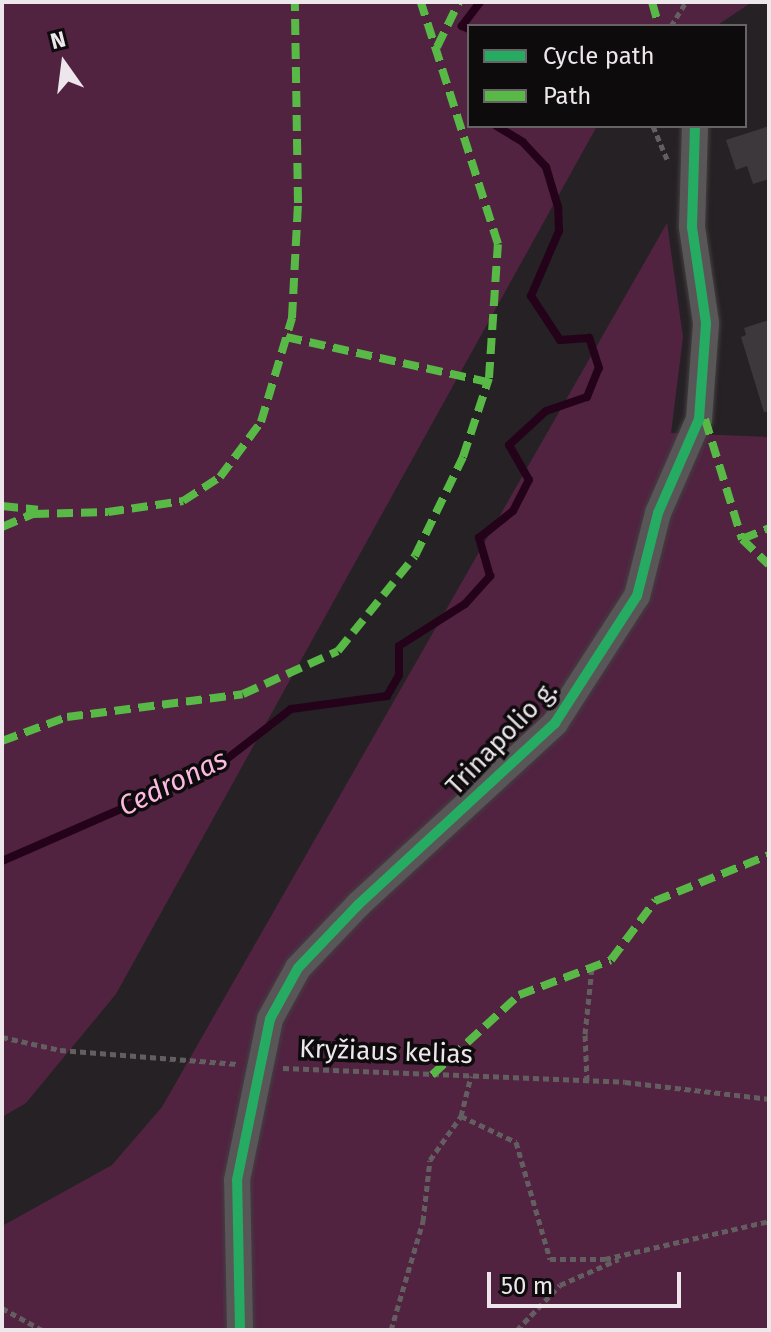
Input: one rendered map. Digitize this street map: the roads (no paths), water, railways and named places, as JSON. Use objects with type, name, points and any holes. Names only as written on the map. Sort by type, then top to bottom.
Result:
[{"type":"street","name":"Trinapolio g.","points":[[240,1330],[237,1180],[257,1065],[270,1019],[298,968],[359,904],[555,723],[637,596],[658,513],[699,419],[706,323],[692,227],[695,128]]},
{"type":"waterway","name":"Cedronas","points":[[467,28],[462,26],[480,2]]},
{"type":"waterway","name":"Cedronas","points":[[2,861],[215,768],[291,709],[387,696],[399,675],[399,646],[465,604],[490,576],[479,538],[513,511],[529,480],[509,445],[546,411],[587,397],[599,368],[589,338],[560,340],[531,296],[559,231],[558,207],[546,167],[523,142],[499,128]]}]
